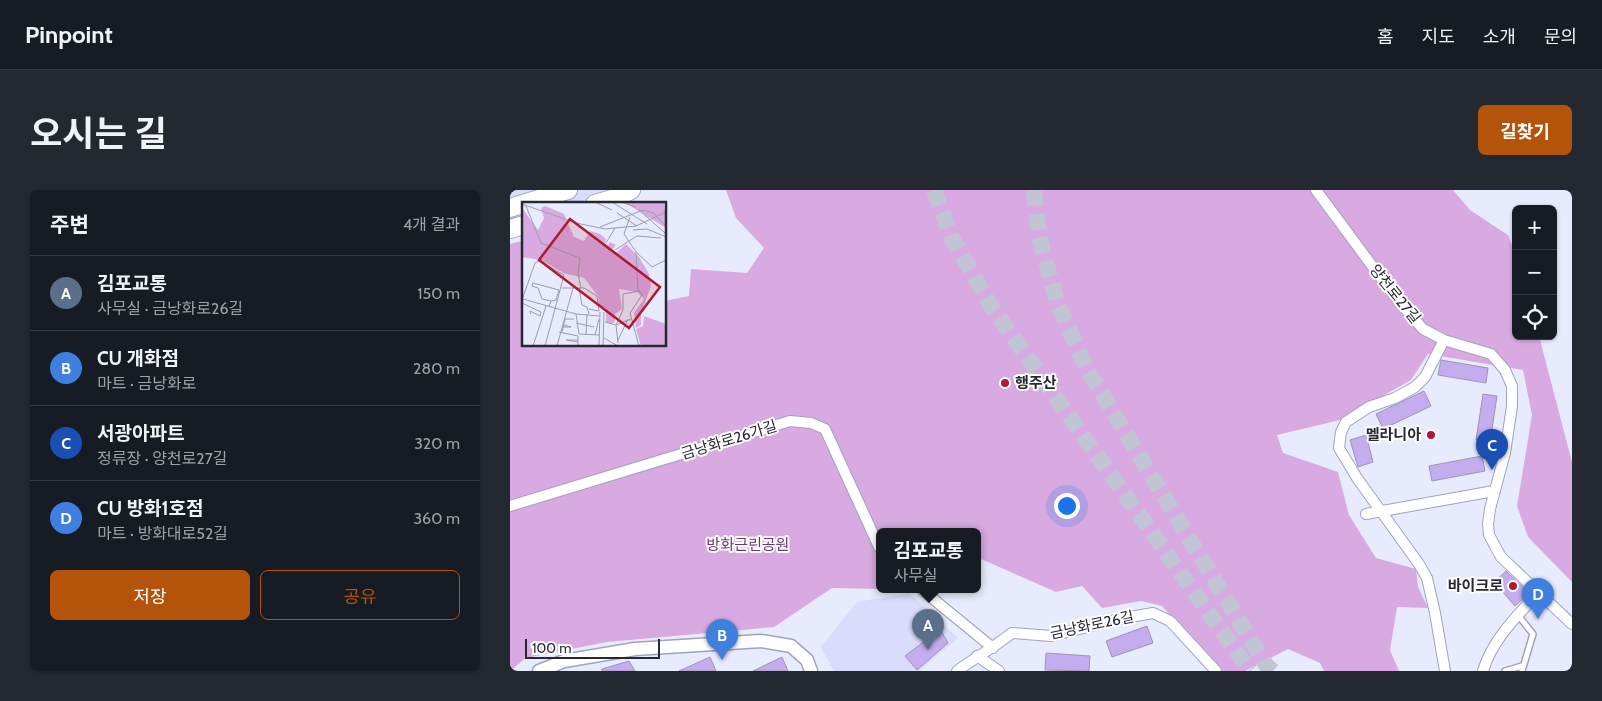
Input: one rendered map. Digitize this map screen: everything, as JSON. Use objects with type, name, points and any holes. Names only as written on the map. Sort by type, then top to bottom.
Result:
[{"type":"highway","points":[[529,202],[568,190]]},
{"type":"highway","points":[[612,199],[631,190]]},
{"type":"highway","points":[[602,202],[641,190]]},
{"type":"highway","points":[[510,208],[522,204]]},
{"type":"street","name":"양천로27길","points":[[1316,190],[1406,311],[1423,330],[1444,340],[1491,354],[1505,370],[1512,386],[1512,406],[1505,453],[1490,509],[1488,524],[1490,535],[1501,556],[1572,624]]},
{"type":"street","points":[[1444,340],[1424,377],[1415,387],[1394,398],[1369,407],[1346,422],[1341,432],[1339,448],[1357,478],[1427,578],[1445,671]]},
{"type":"street","name":"금낭화로26가길","points":[[510,506],[790,421],[811,423],[825,429],[876,540]]},
{"type":"street","points":[[1366,514],[1494,491]]},
{"type":"street","points":[[926,593],[993,648]]},
{"type":"street","points":[[1483,671],[1486,662],[1510,622],[1538,593]]},
{"type":"street","name":"금낭화로26길","points":[[956,671],[977,656],[993,648],[1012,633],[1051,636],[1124,618],[1153,613],[1170,621],[1216,671]]},
{"type":"street","points":[[539,671],[564,661],[635,649],[761,641],[791,646],[807,660],[811,671]]},
{"type":"street","points":[[977,656],[999,671]]},
{"type":"lane","points":[[1505,671],[1522,669],[1532,634],[1517,615]]},
{"type":"shaded area","points":[[510,190],[614,190],[617,202],[522,202],[522,236],[510,239]]},
{"type":"shaded area","points":[[909,593],[958,638],[919,671],[834,671],[821,647],[857,602]]},
{"type":"green space","name":"방화근린공원","points":[[726,190],[1453,190],[1470,210],[1508,235],[1512,246],[1512,340],[1540,340],[1572,462],[1572,582],[1528,537],[1517,506],[1532,415],[1523,370],[1428,354],[1411,380],[1340,420],[1277,435],[1283,453],[1338,472],[1349,515],[1376,558],[1416,569],[1418,587],[1428,608],[1397,607],[1390,650],[1399,671],[1324,671],[1320,663],[1288,649],[1245,671],[1219,671],[1162,606],[1141,601],[1102,608],[1082,586],[1056,592],[981,559],[981,528],[876,528],[876,589],[832,588],[774,627],[607,642],[526,658],[510,671],[510,244],[522,241],[522,346],[666,346],[666,301],[689,296],[691,269],[747,273],[764,248],[736,218]]},
{"type":"building","points":[[1441,360],[1488,368],[1486,383],[1438,375]]},
{"type":"building","points":[[1424,391],[1431,406],[1383,429],[1376,414]]},
{"type":"building","points":[[1483,394],[1497,396],[1490,442],[1476,440]]},
{"type":"building","points":[[1366,435],[1373,462],[1358,467],[1350,440]]},
{"type":"building","points":[[1482,456],[1485,471],[1432,481],[1429,466]]},
{"type":"building","points":[[1506,571],[1529,593],[1515,606],[1494,582]]},
{"type":"building","points":[[1147,626],[1153,643],[1112,657],[1106,641]]},
{"type":"building","points":[[940,629],[948,643],[917,670],[905,656]]},
{"type":"building","points":[[1046,653],[1090,656],[1089,671],[1045,670]]},
{"type":"building","points":[[710,657],[716,671],[679,671]]},
{"type":"building","points":[[782,657],[788,671],[753,671]]},
{"type":"building","points":[[629,661],[635,671],[602,671],[602,669]]},
{"type":"tunnel","points":[[934,190],[952,238],[991,306],[1250,671]]},
{"type":"tunnel","points":[[1034,190],[1039,237],[1058,305],[1087,369],[1266,665],[1273,671]]},
{"type":"place","name":"행주산","points":[[1005,383]]},
{"type":"place","name":"멜라니아","points":[[1431,435]]},
{"type":"place","name":"서광아파트","points":[[1492,470]]},
{"type":"place","name":"바이크로","points":[[1513,586]]},
{"type":"place","name":"CU 방화1호점","points":[[1538,619]]},
{"type":"place","name":"김포교통","points":[[928,650]]},
{"type":"place","name":"CU 개화점","points":[[722,660]]}]
